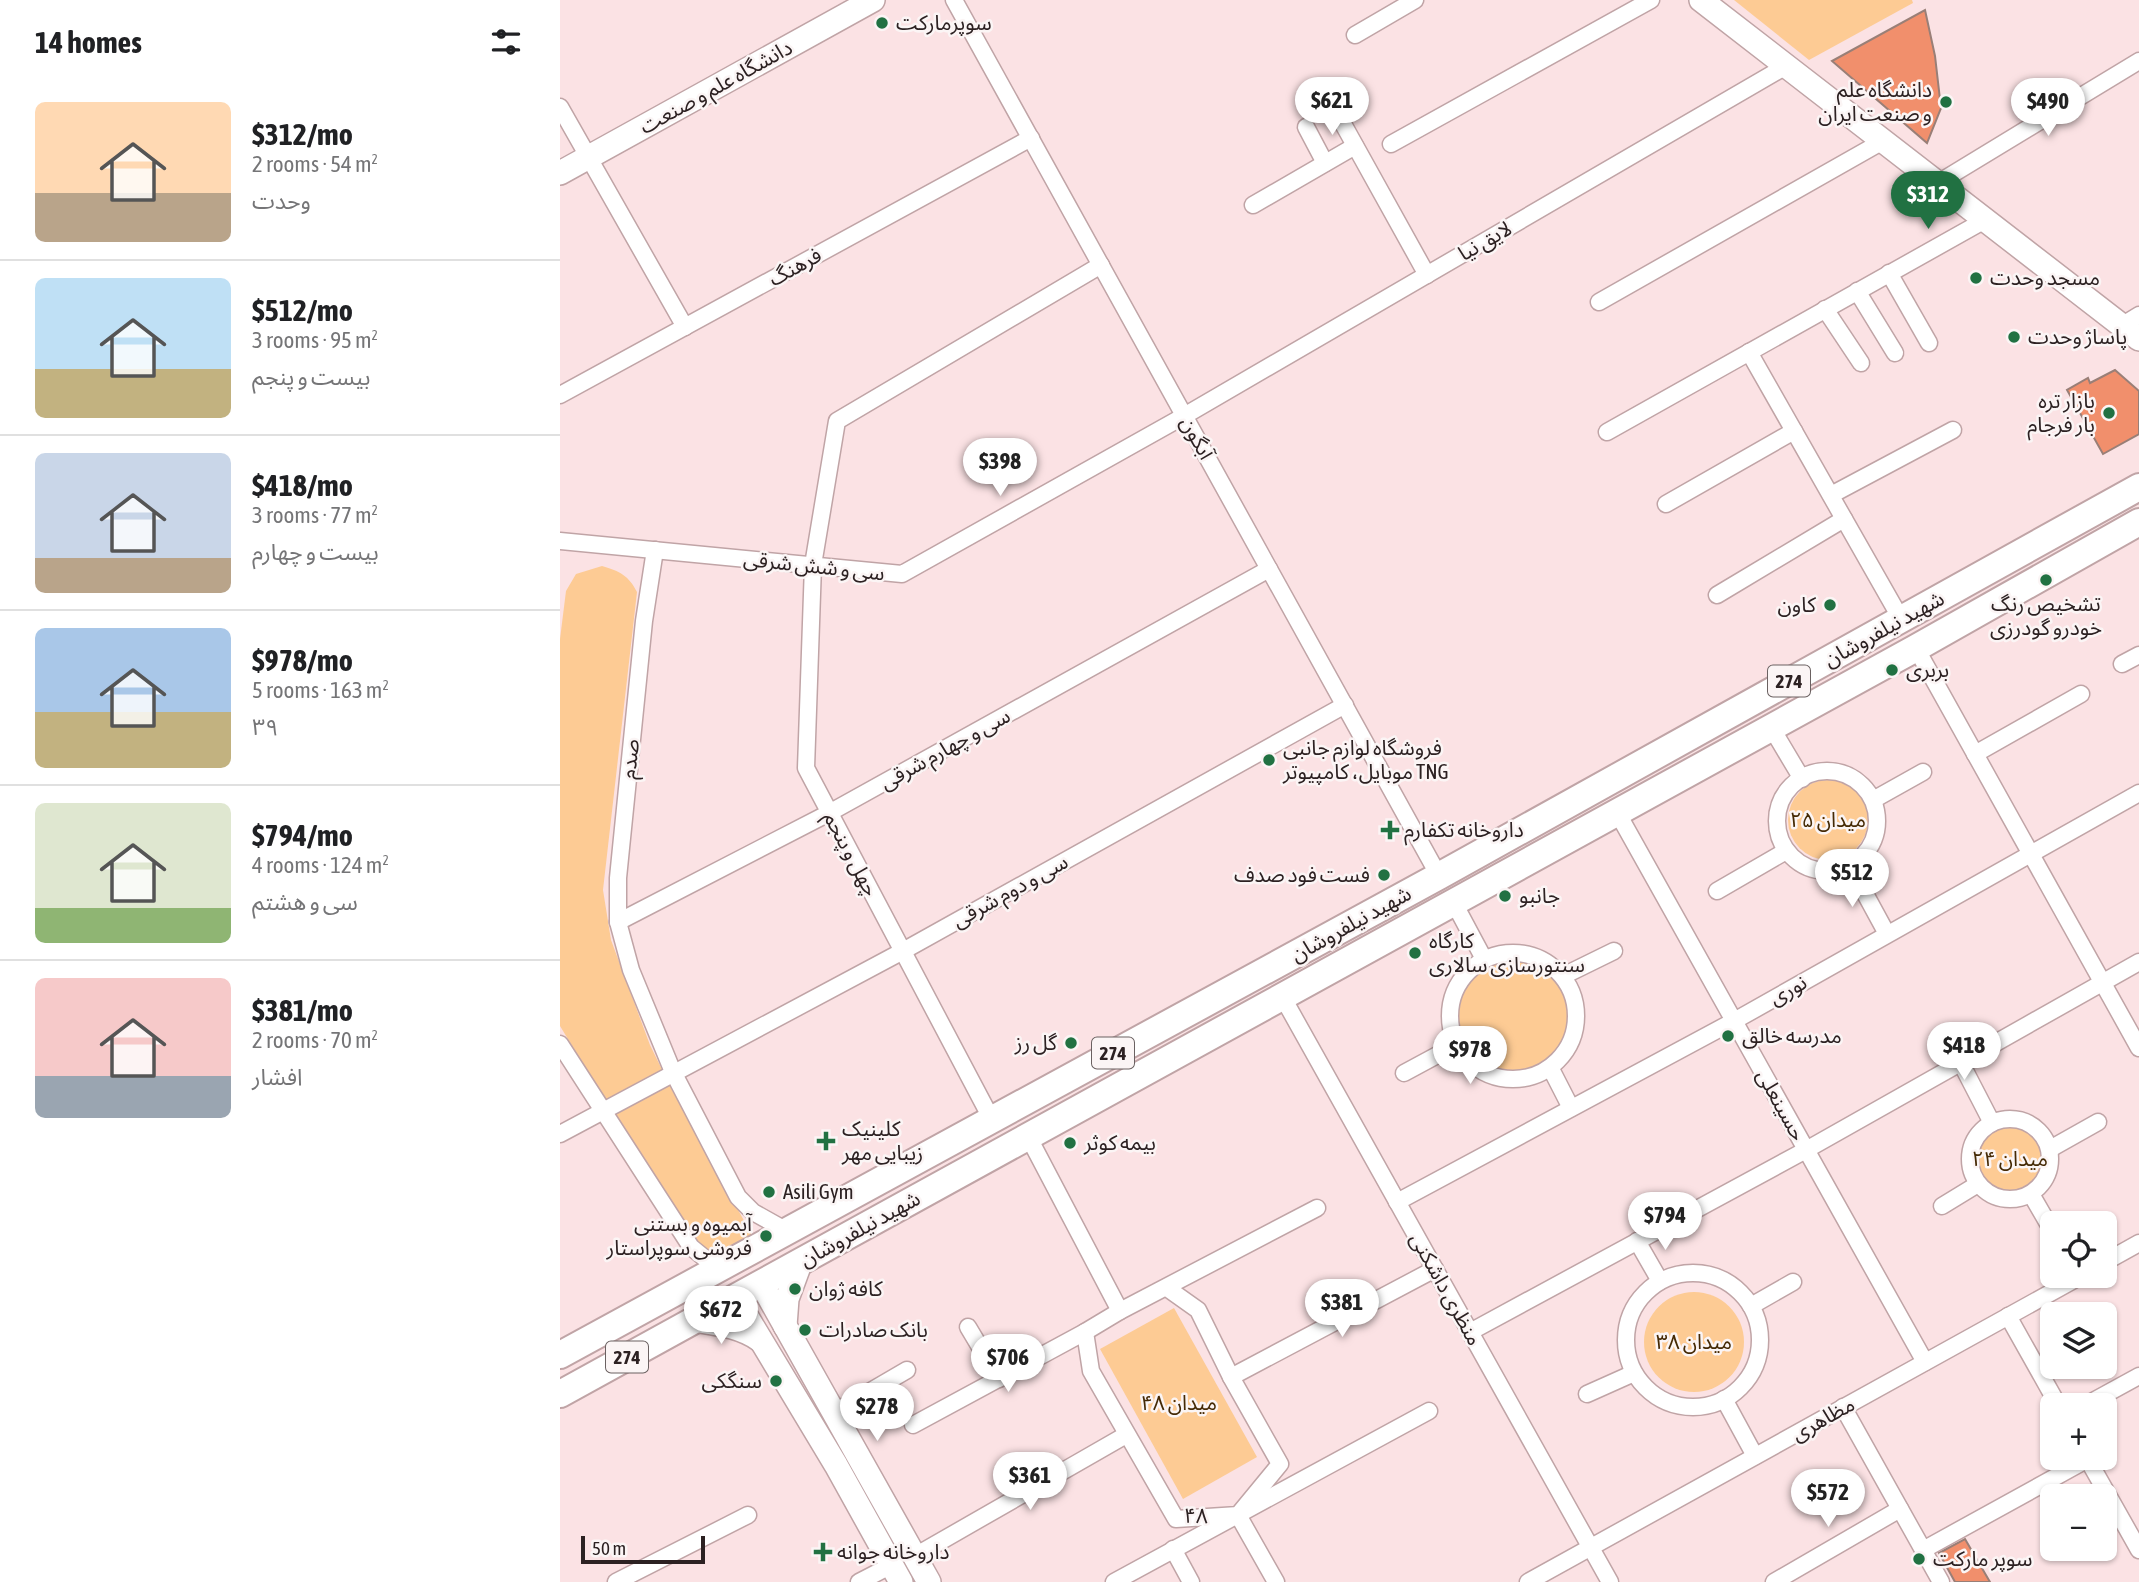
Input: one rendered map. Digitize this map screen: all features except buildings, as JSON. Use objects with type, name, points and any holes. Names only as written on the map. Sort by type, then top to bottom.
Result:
[{"type":"main road","name":"دانشگاه علم و صنعت","points":[[560,173],[873,0]]},
{"type":"main road","points":[[1701,0],[1985,220],[2133,327]]},
{"type":"main road","name":"شهید نیلفروشان","points":[[560,1355],[1439,876],[2139,488]]},
{"type":"main road","name":"274","points":[[1453,901],[1916,648],[2139,522]]},
{"type":"main road","points":[[1901,619],[1916,648]]},
{"type":"main road","points":[[1439,876],[1453,901]]},
{"type":"main road","name":"شهید نیلفروشان","points":[[560,1394],[1453,901]]},
{"type":"main road","points":[[745,1254],[929,1582]]},
{"type":"main road","points":[[785,1326],[787,1299],[801,1261]]},
{"type":"main road","points":[[718,1269],[836,1465],[896,1573]]},
{"type":"main road","points":[[694,1320],[730,1325],[761,1341]]},
{"type":"street","name":"آبگون","points":[[954,0],[1439,876]]},
{"type":"street","points":[[1355,35],[1415,0]]},
{"type":"street","points":[[1391,144],[1651,0]]},
{"type":"street","points":[[1938,183],[2139,61]]},
{"type":"street","name":"لایق نیا","points":[[1184,416],[1786,66]]},
{"type":"street","points":[[560,107],[685,327]]},
{"type":"street","points":[[1337,113],[1427,275]]},
{"type":"street","points":[[1306,128],[1325,163]]},
{"type":"street","name":"فرهنگ","points":[[560,395],[1031,138]]},
{"type":"street","points":[[1599,302],[1883,141]]},
{"type":"street","points":[[1253,205],[1355,146]]},
{"type":"street","points":[[1607,432],[1985,220]]},
{"type":"street","name":"چهل و پنجم","points":[[992,1119],[806,768],[813,565],[837,421],[1101,265]]},
{"type":"street","points":[[1889,274],[1929,343]]},
{"type":"street","points":[[1857,291],[1895,353]]},
{"type":"street","points":[[1825,310],[1861,363]]},
{"type":"street","points":[[1749,352],[1901,619]]},
{"type":"street","name":"سی و شش شرقی","points":[[655,550],[902,575],[1184,416]]},
{"type":"street","points":[[1831,495],[1953,430]]},
{"type":"street","points":[[1666,504],[1794,431]]},
{"type":"street","points":[[1717,595],[1844,519]]},
{"type":"street","points":[[560,541],[655,550]]},
{"type":"street","name":"صدم","points":[[655,550],[644,621],[618,878],[618,922],[631,970],[673,1072]]},
{"type":"street","name":"سی و چهارم شرقی","points":[[618,922],[830,813],[1269,569]]},
{"type":"street","points":[[1916,648],[2139,1048]]},
{"type":"street","points":[[2122,664],[2139,654]]},
{"type":"street","points":[[1975,754],[2081,694]]},
{"type":"street","name":"سی و دوم شرقی","points":[[673,1072],[903,951],[1345,705]]},
{"type":"street","points":[[1771,727],[1802,779]]},
{"type":"street","points":[[1819,772],[1835,772],[1851,777],[1864,787],[1873,800],[1877,830],[1872,845],[1850,866],[1817,870],[1802,864],[1786,851],[1778,827],[1778,812],[1783,798],[1792,786],[1802,779],[1819,772]]},
{"type":"street","points":[[1873,800],[1923,772]]},
{"type":"street","name":"نوری","points":[[1397,1202],[1734,1021],[2139,793]]},
{"type":"street","name":"حسینعلی","points":[[1617,812],[1925,1362]]},
{"type":"street","points":[[1717,891],[1786,851]]},
{"type":"street","points":[[1850,866],[1887,934]]},
{"type":"street","points":[[1453,901],[1484,960]]},
{"type":"street","points":[[1563,976],[1614,951]]},
{"type":"street","points":[[1505,953],[1527,954],[1547,962],[1563,976],[1573,993],[1577,1012],[1575,1032],[1567,1049],[1551,1069],[1520,1079],[1501,1078],[1483,1072],[1467,1060],[1456,1045],[1450,1026],[1450,1006],[1457,987],[1468,971],[1484,960],[1505,953]]},
{"type":"street","points":[[1470,1332],[1806,1150],[2139,962]]},
{"type":"street","name":"منظری داشکنی","points":[[1282,996],[1610,1582]]},
{"type":"street","points":[[560,1044],[693,1250],[718,1269]]},
{"type":"street","points":[[1404,1073],[1456,1045]]},
{"type":"street","points":[[1961,1063],[1992,1123]]},
{"type":"street","points":[[1551,1069],[1571,1108]]},
{"type":"street","points":[[560,1134],[673,1072],[738,1197],[753,1212],[787,1231]]},
{"type":"street","points":[[2003,1119],[2027,1122],[2037,1128],[2050,1149],[2048,1175],[2041,1186],[2031,1194],[2008,1200],[1987,1192],[1978,1184],[1970,1162],[1975,1139],[1982,1130],[2003,1119]]},
{"type":"street","points":[[2050,1149],[2098,1122]]},
{"type":"street","points":[[1028,1136],[1120,1311]]},
{"type":"street","points":[[1942,1206],[1978,1184]]},
{"type":"street","points":[[2031,1194],[2041,1211]]},
{"type":"street","points":[[913,1425],[1120,1311],[1317,1208]]},
{"type":"street","points":[[1637,1241],[1660,1281]]},
{"type":"street","points":[[2117,1256],[2139,1244]]},
{"type":"street","points":[[685,1286],[694,1273],[693,1250]]},
{"type":"street","points":[[1231,1377],[1435,1269]]},
{"type":"street","points":[[1700,1273],[1720,1278],[1738,1289],[1751,1306],[1759,1326],[1759,1347],[1753,1368],[1741,1385],[1724,1399],[1705,1406],[1684,1406],[1664,1401],[1647,1389],[1634,1373],[1627,1353],[1626,1332],[1632,1312],[1643,1294],[1660,1281],[1679,1274],[1700,1273]]},
{"type":"street","points":[[1751,1306],[1793,1282]]},
{"type":"street","name":"۴۸","points":[[1085,1332],[1091,1371],[1176,1519],[1238,1515],[1280,1464],[1231,1377],[1198,1310],[1167,1287]]},
{"type":"street","name":"مظاهری","points":[[1528,1582],[2058,1288]]},
{"type":"street","points":[[2008,1316],[2051,1393]]},
{"type":"street","points":[[968,1327],[999,1379]]},
{"type":"street","points":[[835,1412],[907,1370]]},
{"type":"street","points":[[1587,1394],[1634,1373]]},
{"type":"street","points":[[2109,1393],[2139,1377]]},
{"type":"street","points":[[1724,1399],[1755,1456]]},
{"type":"street","points":[[1843,1407],[1941,1582]]},
{"type":"street","points":[[1114,1582],[1144,1575],[1173,1549],[1429,1411]]},
{"type":"street","points":[[915,1556],[1126,1435]]},
{"type":"street","points":[[1923,1550],[2066,1470]]},
{"type":"street","points":[[2095,1470],[2134,1529],[2139,1550]]},
{"type":"street","points":[[1774,1582],[1900,1509]]},
{"type":"street","points":[[616,1582],[748,1514]]},
{"type":"street","points":[[1238,1515],[1276,1582]]},
{"type":"street","points":[[1173,1549],[1191,1582]]},
{"type":"street","points":[[859,1582],[896,1573]]},
{"type":"green space","points":[[1734,0],[1912,0],[1913,3],[1809,60]]},
{"type":"green space","points":[[602,566],[623,575],[637,592],[603,890],[611,940],[650,1045],[753,1237],[712,1261],[698,1252],[560,1026],[560,639],[566,591],[576,574]]},
{"type":"green space","name":"میدان ۲۵","points":[[1828,780],[1843,783],[1856,792],[1865,805],[1868,820],[1865,835],[1856,848],[1843,857],[1828,860],[1813,857],[1800,848],[1791,835],[1788,820],[1791,805],[1800,792],[1813,783]]},
{"type":"green space","points":[[1484,959],[1547,962],[1577,1012],[1567,1049],[1532,1075],[1501,1078],[1456,1045],[1450,1006]]},
{"type":"green space","name":"میدان ۲۴","points":[[2010,1121],[2025,1124],[2037,1132],[2045,1144],[2048,1159],[2045,1174],[2037,1186],[2025,1194],[2010,1197],[1995,1194],[1983,1186],[1975,1174],[1972,1159],[1975,1144],[1983,1132],[1995,1124]]},
{"type":"green space","name":"میدان ۳۸","points":[[1694,1292],[1722,1300],[1736,1314],[1744,1342],[1736,1370],[1722,1384],[1694,1392],[1666,1384],[1652,1370],[1644,1342],[1652,1314],[1666,1300]]},
{"type":"green space","name":"میدان ۴۸","points":[[1174,1308],[1257,1457],[1183,1499],[1100,1349]]},
{"type":"place","name":"سوپرمارکت","points":[[882,23]]},
{"type":"place","name":"دانشگاه علم و صنعت ایران","points":[[1946,102]]},
{"type":"place","name":"مسجد وحدت","points":[[1976,278]]},
{"type":"place","name":"پاساژ وحدت","points":[[2014,337]]},
{"type":"place","name":"بازار تره بار فرجام","points":[[2109,413]]},
{"type":"place","name":"تشخیص رنگ خودرو گودرزی","points":[[2046,580]]},
{"type":"place","name":"کاون","points":[[1830,605]]},
{"type":"place","name":"بربری","points":[[1892,670]]},
{"type":"place","name":"فروشگاه لوازم جانبی موبایل، کامپيوتر TNG","points":[[1269,760]]},
{"type":"place","name":"داروخانه تکفارم","points":[[1390,830]]},
{"type":"place","name":"فست فود صدف","points":[[1384,875]]},
{"type":"place","name":"جانبو","points":[[1505,896]]},
{"type":"place","name":"کارگاه سنتورسازی سالاری","points":[[1415,953]]},
{"type":"place","name":"مدرسه خالق","points":[[1728,1036]]},
{"type":"place","name":"گل رز","points":[[1071,1043]]},
{"type":"place","name":"کلینیک زیبایی مهر","points":[[826,1141]]},
{"type":"place","name":"بیمه کوثر","points":[[1070,1143]]},
{"type":"place","name":"Asili Gym","points":[[769,1192]]},
{"type":"place","name":"آبمیوه و بستنی فروشی سوپراستار","points":[[766,1236]]},
{"type":"place","name":"کافه ژوان","points":[[795,1289]]},
{"type":"place","name":"بانک صادرات","points":[[805,1330]]},
{"type":"place","name":"سنگکی","points":[[776,1381]]},
{"type":"place","name":"داروخانه جوانه","points":[[823,1552]]},
{"type":"place","name":"سوپر مارکت","points":[[1919,1559]]}]
